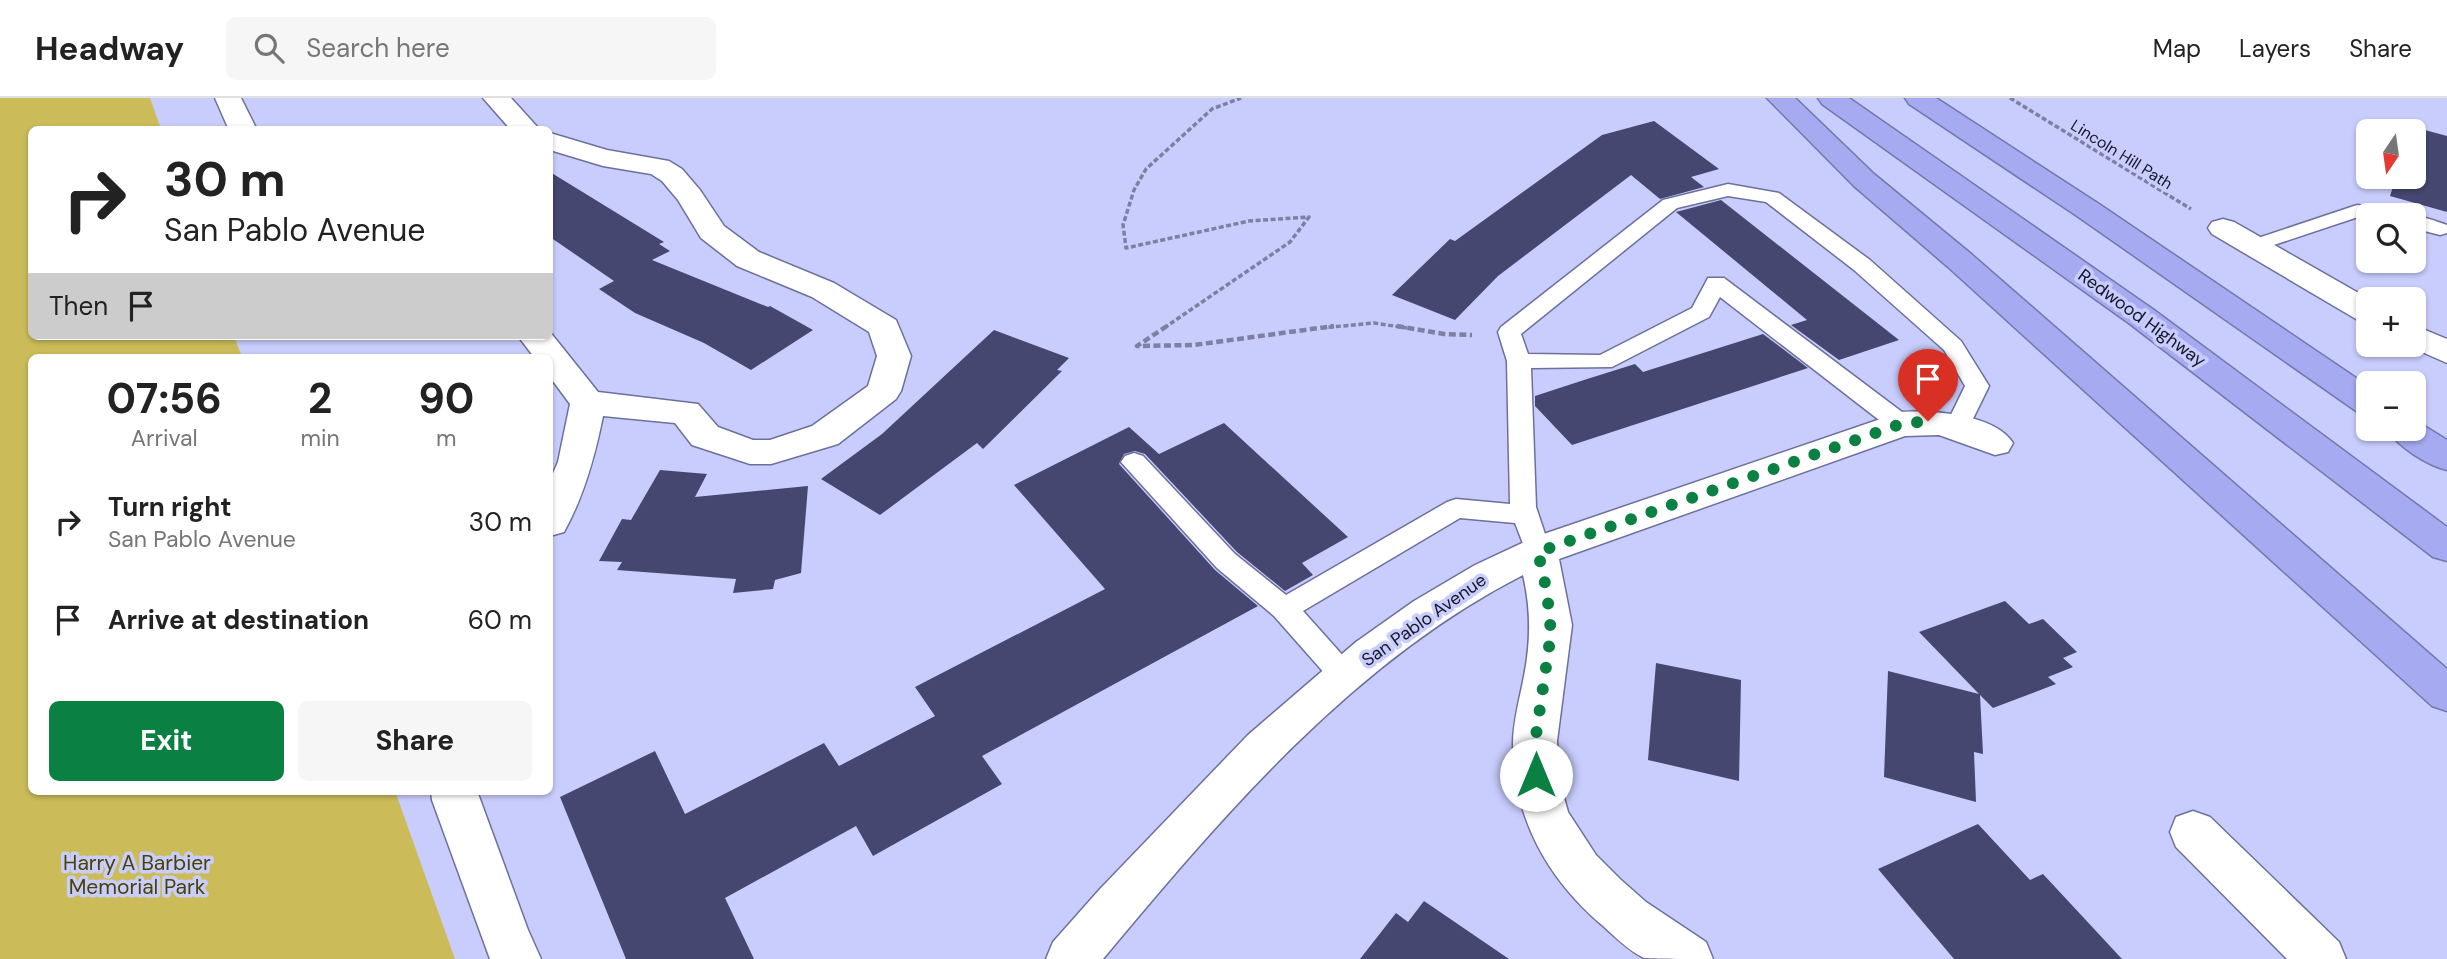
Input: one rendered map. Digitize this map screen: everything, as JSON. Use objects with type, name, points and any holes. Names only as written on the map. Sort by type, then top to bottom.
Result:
[{"type":"highway","points":[[1780,98],[1864,180],[1959,260],[2447,694]]},
{"type":"highway","name":"Redwood Highway","points":[[1830,98],[2141,317],[2447,547]]},
{"type":"highway","points":[[1917,98],[2088,210],[2356,394]]},
{"type":"highway","points":[[2422,441],[2447,458]]},
{"type":"street","points":[[228,98],[241,126]]},
{"type":"street","points":[[496,98],[523,126]]},
{"type":"street","points":[[553,142],[603,158],[659,167],[672,175],[690,196],[712,232],[748,259],[823,290],[884,327],[894,356],[884,391],[825,435],[760,454],[705,436],[686,412],[588,403],[553,359]]},
{"type":"street","points":[[2223,228],[2356,305]]},
{"type":"street","points":[[538,340],[549,354]]},
{"type":"street","points":[[2426,342],[2447,352]]},
{"type":"street","points":[[553,515],[576,462],[588,403]]},
{"type":"street","name":"San Pablo Avenue","points":[[1072,959],[1220,792],[1279,733],[1345,676],[1448,599],[1492,573],[1528,519],[1901,424],[1928,421],[1958,425],[1995,443]]},
{"type":"street","points":[[1528,519],[1547,592],[1551,633],[1535,742],[1536,775],[1543,811],[1561,847],[1590,886],[1633,923],[1688,959]]},
{"type":"street","points":[[454,795],[506,939],[516,959]]},
{"type":"street","points":[[2193,832],[2320,959]]},
{"type":"lane","points":[[1284,609],[1456,508],[1528,519],[1519,361],[1509,332],[1671,204],[1728,190],[1772,197],[1863,265],[1953,346],[1977,386],[1958,425]]},
{"type":"lane","points":[[2253,246],[2356,211]]},
{"type":"lane","points":[[2426,225],[2440,229]]},
{"type":"lane","points":[[1519,361],[1604,362],[1701,312],[1716,283],[1901,424]]},
{"type":"lane","points":[[1134,462],[1226,561],[1284,609],[1345,676]]},
{"type":"path","points":[[1241,98],[1212,109],[1146,169],[1134,191],[1123,225],[1126,248],[1249,221],[1309,217],[1290,242],[1137,346],[1169,348],[1364,323],[1456,337],[1509,332]]},
{"type":"path","name":"Lincoln Hill Path","points":[[2010,98],[2148,185],[2223,228]]},
{"type":"green space","name":"Harry A Barbier Memorial Park","points":[[0,98],[150,98],[160,126],[28,126],[28,340],[236,340],[241,354],[28,354],[28,795],[396,795],[455,959],[0,959]]},
{"type":"building","points":[[1654,121],[1719,169],[1691,177],[1704,187],[1660,199],[1631,175],[1498,276],[1455,320],[1392,295],[1450,239],[1455,241],[1602,135]]},
{"type":"building","points":[[2426,130],[2447,136],[2447,212],[2426,206],[2426,203],[2415,203],[2390,196],[2392,189],[2426,189]]},
{"type":"building","points":[[553,174],[664,242],[659,244],[670,251],[652,260],[770,306],[813,330],[751,370],[704,343],[635,313],[599,289],[614,281],[553,239]]},
{"type":"building","points":[[1721,200],[1899,340],[1839,360],[1791,325],[1807,320],[1676,212]]},
{"type":"building","points":[[994,330],[1069,358],[1057,370],[1062,371],[983,449],[977,443],[880,515],[821,479],[882,434]]},
{"type":"building","points":[[1763,334],[1808,368],[1572,445],[1535,406],[1535,396],[1584,380],[1635,364],[1643,372]]},
{"type":"building","points":[[1224,423],[1348,537],[1302,563],[1313,575],[1285,591],[1237,552],[1145,454],[1135,451],[1124,454],[1119,464],[1215,570],[1258,606],[982,756],[1002,784],[873,856],[856,826],[725,898],[754,959],[626,959],[560,797],[655,751],[685,814],[824,743],[839,766],[935,716],[915,687],[1105,589],[1014,485],[1129,427],[1159,454]]},
{"type":"building","points":[[660,470],[707,474],[695,497],[808,486],[801,573],[775,580],[773,589],[733,593],[736,579],[617,570],[622,562],[599,561],[622,519],[631,520]]},
{"type":"building","points":[[2005,601],[2029,624],[2043,619],[2077,652],[2063,658],[2073,667],[2048,677],[2056,684],[1993,708],[1980,695],[1983,754],[1974,752],[1976,802],[1884,777],[1888,671],[1979,694],[1919,632]]},
{"type":"building","points":[[1656,663],[1741,680],[1739,781],[1648,760]]},
{"type":"building","points":[[1978,824],[2030,880],[2043,874],[2122,959],[1954,959],[1878,869]]},
{"type":"building","points":[[1424,901],[1509,959],[1360,959],[1396,913],[1408,922]]},
{"type":"route","points":[[1536,775],[1535,742],[1548,668],[1551,633],[1547,592],[1538,552],[1901,424],[1928,421]]}]
